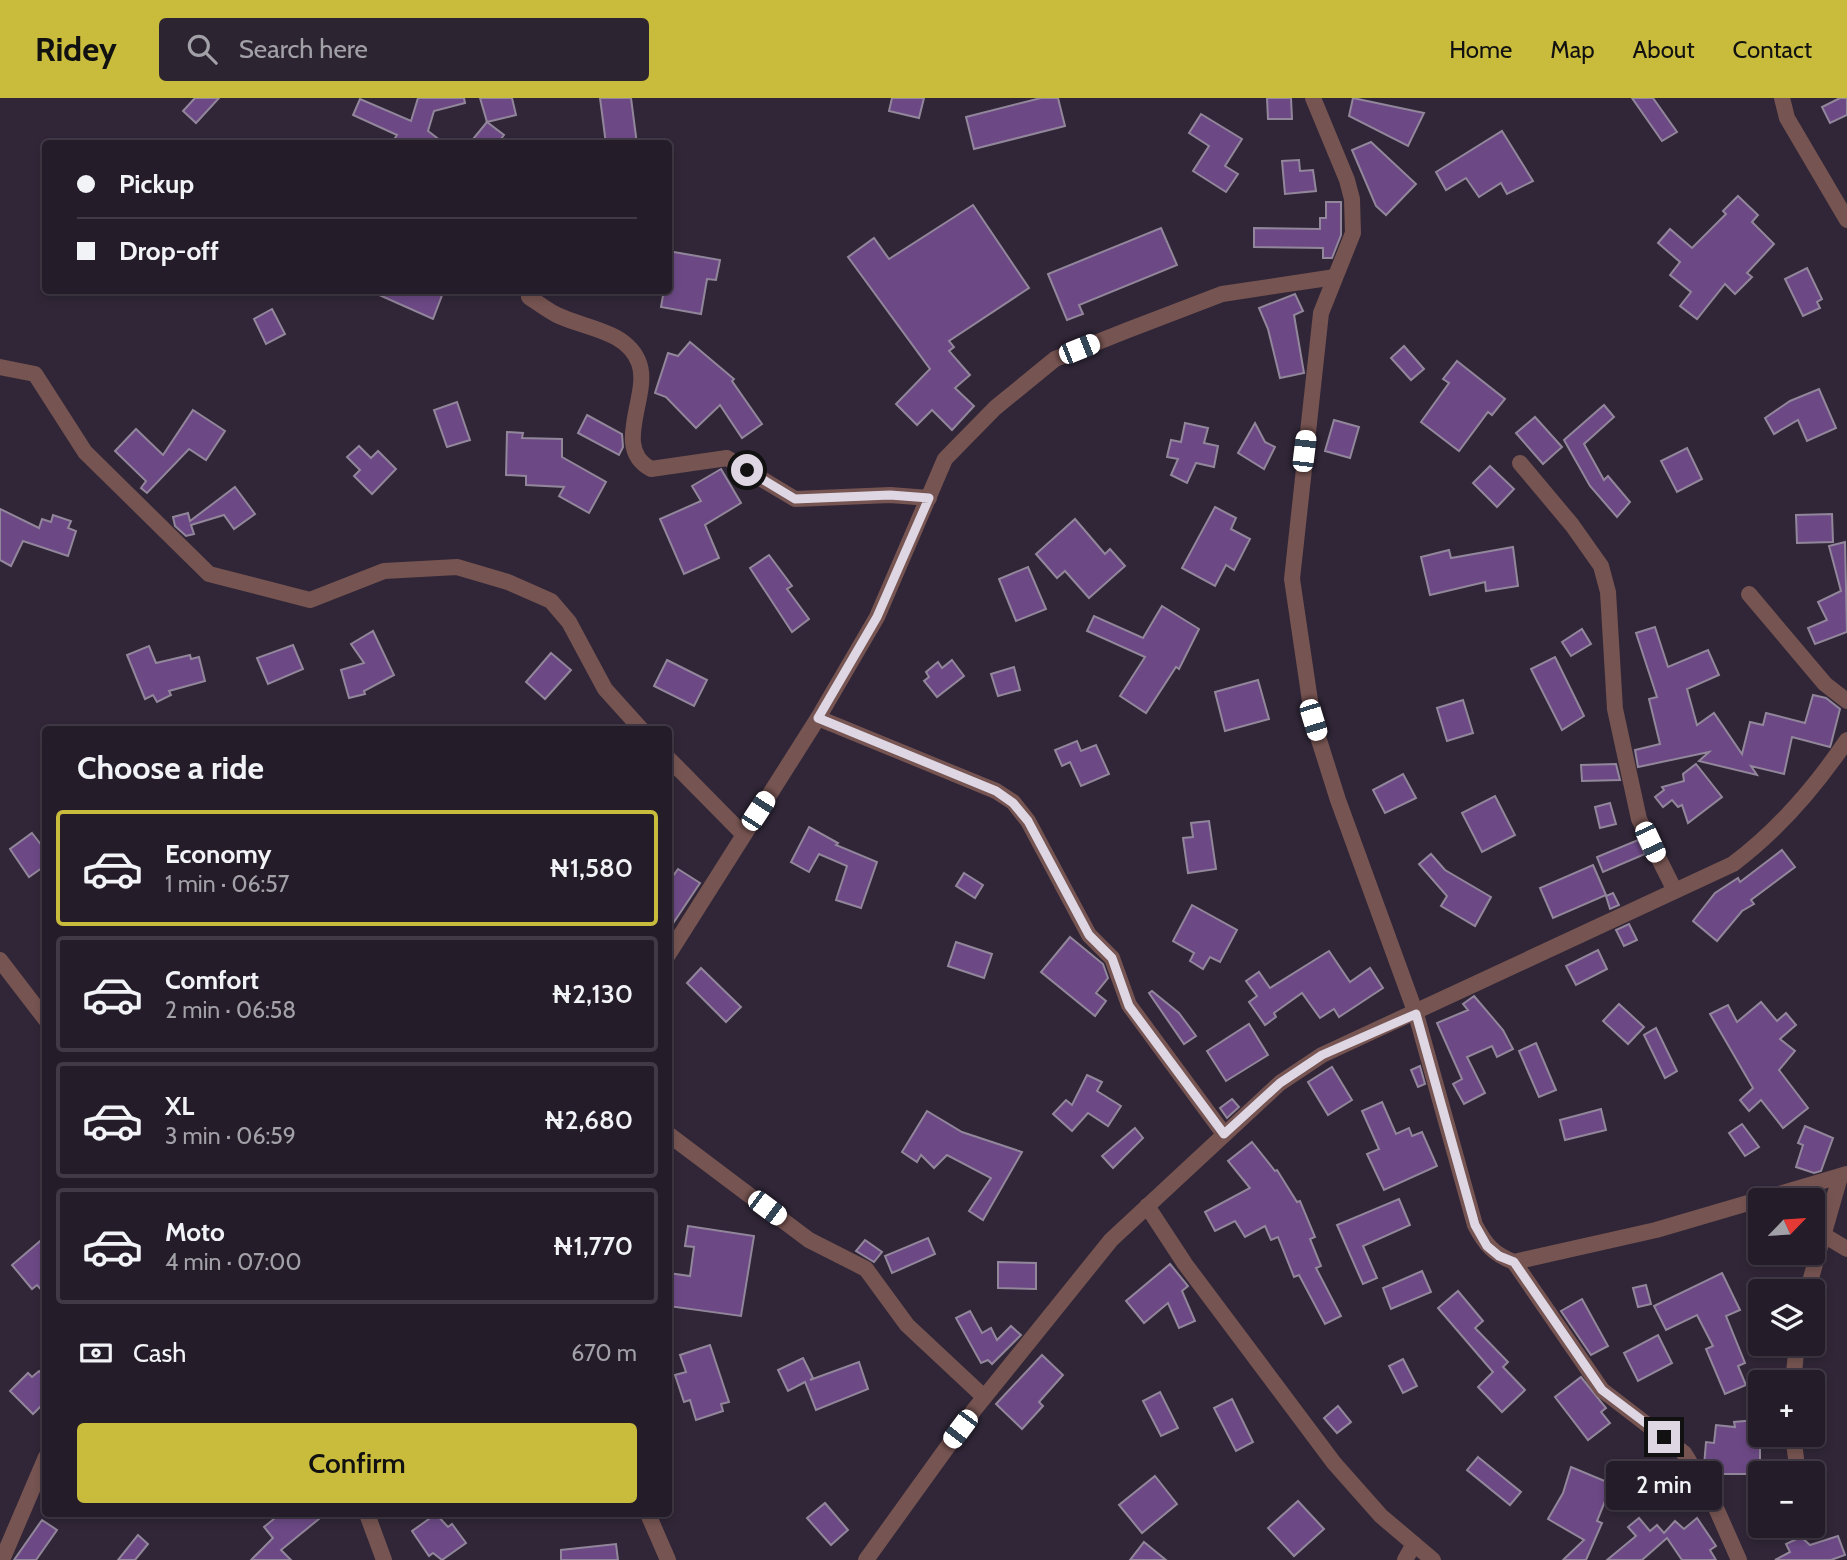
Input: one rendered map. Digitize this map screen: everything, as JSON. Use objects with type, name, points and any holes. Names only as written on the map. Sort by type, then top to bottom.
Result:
[{"type":"street","points":[[1313,98],[1352,199],[1353,233],[1321,313],[1292,579],[1313,720],[1338,800],[1416,1014],[1475,1225],[1487,1246],[1499,1256],[1514,1262],[1602,1390],[1684,1453],[1712,1499],[1739,1560]]},
{"type":"street","points":[[1782,98],[1793,130],[1847,220]]},
{"type":"street","points":[[672,949],[818,718],[877,617],[945,459],[995,408],[1055,359],[1222,294],[1335,277]]},
{"type":"street","points":[[529,297],[556,315],[616,337],[635,354],[640,365],[633,435],[635,454],[640,464],[651,469],[727,458],[795,499],[890,495],[929,498]]},
{"type":"street","points":[[0,367],[35,374],[85,452],[209,574],[310,600],[384,572],[457,567],[508,582],[551,601],[569,622],[606,688],[639,726]]},
{"type":"street","points":[[1520,463],[1572,524],[1601,566],[1608,592],[1615,709],[1639,819],[1674,890]]},
{"type":"street","points":[[1749,594],[1825,684],[1847,701]]},
{"type":"street","points":[[818,718],[996,791],[1013,803],[1028,821],[1089,935],[1112,958],[1129,1006],[1224,1134]]},
{"type":"street","points":[[866,1560],[984,1397],[1111,1240],[1280,1083],[1322,1055],[1416,1014],[1532,956],[1649,904],[1674,890],[1700,882],[1733,864],[1757,846],[1797,803],[1847,740]]},
{"type":"street","points":[[672,762],[743,834]]},
{"type":"street","points":[[0,960],[42,1015]]},
{"type":"street","points":[[672,1137],[809,1240],[866,1269],[907,1325],[984,1397]]},
{"type":"street","points":[[1514,1262],[1656,1230],[1843,1175]]},
{"type":"street","points":[[1825,1226],[1843,1175]]},
{"type":"street","points":[[1147,1206],[1185,1264],[1334,1463],[1381,1516],[1433,1560]]},
{"type":"street","points":[[1825,1236],[1847,1249]]},
{"type":"street","points":[[2,1560],[42,1466]]},
{"type":"street","points":[[369,1517],[384,1560]]},
{"type":"street","points":[[649,1517],[668,1560]]},
{"type":"street","points":[[1405,1560],[1414,1544]]},
{"type":"building","points":[[195,98],[219,98],[196,123],[183,111]]},
{"type":"building","points":[[418,98],[464,98],[465,103],[434,111],[428,131],[440,140],[394,140],[397,135],[353,115],[360,99],[411,121]]},
{"type":"building","points":[[480,98],[512,98],[516,115],[487,122]]},
{"type":"building","points":[[600,98],[631,98],[636,140],[605,140]]},
{"type":"building","points":[[892,98],[924,98],[919,118],[889,111]]},
{"type":"building","points":[[1041,98],[1058,98],[1065,126],[974,149],[966,117]]},
{"type":"building","points":[[1267,98],[1291,98],[1292,119],[1268,119]]},
{"type":"building","points":[[1353,98],[1424,113],[1408,146],[1349,116]]},
{"type":"building","points":[[1632,98],[1653,98],[1677,132],[1662,141]]},
{"type":"building","points":[[1840,98],[1847,98],[1847,115],[1830,123],[1822,107]]},
{"type":"building","points":[[1201,114],[1242,139],[1225,166],[1238,174],[1226,192],[1193,171],[1209,146],[1189,133]]},
{"type":"building","points":[[487,122],[504,135],[500,140],[472,140]]},
{"type":"building","points":[[1502,131],[1533,181],[1507,194],[1501,183],[1479,197],[1466,178],[1446,190],[1436,172]]},
{"type":"building","points":[[1371,142],[1416,184],[1386,215],[1376,206],[1352,150]]},
{"type":"building","points":[[1299,160],[1300,171],[1313,170],[1316,191],[1285,194],[1282,161]]},
{"type":"building","points":[[1738,196],[1758,215],[1752,222],[1774,244],[1747,273],[1752,277],[1735,294],[1725,284],[1697,319],[1680,306],[1691,292],[1670,275],[1680,262],[1658,243],[1670,229],[1692,248],[1726,214],[1723,211]]},
{"type":"building","points":[[1326,202],[1341,202],[1341,235],[1332,258],[1323,258],[1323,248],[1254,247],[1254,228],[1320,229],[1320,218],[1326,218]]},
{"type":"building","points":[[973,205],[1029,288],[949,341],[954,347],[949,351],[970,375],[955,388],[974,406],[952,430],[932,410],[917,425],[896,404],[930,369],[848,257],[874,238],[889,259]]},
{"type":"building","points":[[1161,228],[1177,265],[1079,305],[1083,314],[1067,320],[1048,274]]},
{"type":"building","points":[[672,252],[720,260],[716,280],[707,279],[701,314],[661,307],[663,294],[672,294]]},
{"type":"building","points":[[1807,268],[1822,299],[1817,302],[1820,308],[1803,316],[1785,279]]},
{"type":"building","points":[[377,294],[442,294],[433,319]]},
{"type":"building","points":[[1295,294],[1303,311],[1294,315],[1304,373],[1280,378],[1268,329],[1259,308]]},
{"type":"building","points":[[272,309],[285,334],[266,344],[254,319]]},
{"type":"building","points":[[690,342],[734,379],[732,381],[762,424],[742,438],[720,405],[696,428],[666,397],[655,393],[668,353],[678,356]]},
{"type":"building","points":[[1404,346],[1424,369],[1411,380],[1391,358]]},
{"type":"building","points":[[1457,361],[1505,399],[1492,415],[1488,412],[1459,451],[1421,422],[1449,383],[1443,379]]},
{"type":"building","points":[[1819,389],[1836,428],[1807,441],[1798,420],[1774,434],[1765,418],[1790,401]]},
{"type":"building","points":[[457,402],[470,440],[447,447],[434,410]]},
{"type":"building","points":[[1604,405],[1614,417],[1584,444],[1604,480],[1608,476],[1630,502],[1617,517],[1590,486],[1564,440]]},
{"type":"building","points":[[193,410],[225,431],[206,460],[189,449],[147,493],[141,488],[146,481],[115,451],[136,429],[163,455]]},
{"type":"building","points":[[587,415],[622,434],[623,447],[619,455],[578,433]]},
{"type":"building","points":[[1535,417],[1562,447],[1543,464],[1516,433]]},
{"type":"building","points":[[1334,420],[1359,427],[1350,458],[1325,451]]},
{"type":"building","points":[[1185,423],[1208,428],[1204,443],[1218,446],[1214,467],[1196,463],[1187,483],[1171,475],[1178,459],[1167,457],[1171,440],[1181,442]]},
{"type":"building","points":[[1255,423],[1265,442],[1275,447],[1264,469],[1238,453]]},
{"type":"building","points":[[507,432],[523,433],[522,438],[562,439],[562,457],[606,482],[589,513],[559,496],[564,487],[526,485],[526,476],[506,475]]},
{"type":"building","points":[[359,446],[371,458],[378,451],[396,469],[372,494],[354,476],[360,470],[347,457]]},
{"type":"building","points":[[1687,448],[1702,479],[1677,492],[1661,461]]},
{"type":"building","points":[[1490,466],[1514,489],[1497,507],[1473,483]]},
{"type":"building","points":[[721,469],[741,503],[705,525],[719,558],[684,574],[660,519],[701,501],[692,486]]},
{"type":"building","points":[[235,487],[255,514],[234,529],[224,515],[191,525],[194,534],[186,536],[175,526],[173,517],[188,513],[190,521]]},
{"type":"building","points":[[1215,507],[1236,518],[1231,529],[1250,539],[1234,570],[1226,565],[1215,586],[1182,568]]},
{"type":"building","points":[[0,509],[39,528],[42,519],[51,522],[53,515],[71,521],[68,528],[76,531],[68,556],[23,541],[11,566],[0,560]]},
{"type":"building","points":[[1832,514],[1833,542],[1797,543],[1796,515]]},
{"type":"building","points":[[1075,519],[1105,554],[1110,549],[1125,566],[1089,598],[1065,571],[1057,578],[1036,554]]},
{"type":"building","points":[[1845,542],[1847,632],[1815,644],[1808,628],[1827,620],[1818,602],[1841,591],[1829,546]]},
{"type":"building","points":[[1513,547],[1518,586],[1486,591],[1485,582],[1430,595],[1421,557],[1449,550],[1451,558]]},
{"type":"building","points":[[769,555],[792,586],[787,589],[809,619],[792,632],[750,568]]},
{"type":"building","points":[[1028,567],[1046,609],[1016,621],[999,579]]},
{"type":"building","points":[[1162,606],[1199,629],[1179,669],[1176,667],[1146,713],[1120,696],[1145,657],[1087,631],[1094,616],[1143,638]]},
{"type":"building","points":[[1655,627],[1668,667],[1708,650],[1719,675],[1687,689],[1697,725],[1714,713],[1742,754],[1750,722],[1763,725],[1766,713],[1805,723],[1813,695],[1826,698],[1840,709],[1830,747],[1792,737],[1784,774],[1751,766],[1757,775],[1699,761],[1709,752],[1638,767],[1635,750],[1660,744],[1649,699],[1657,697],[1636,633]]},
{"type":"building","points":[[1582,629],[1591,644],[1571,656],[1562,642]]},
{"type":"building","points":[[373,631],[394,675],[364,691],[365,694],[349,698],[341,670],[364,663],[351,644]]},
{"type":"building","points":[[293,645],[303,669],[268,684],[257,658]]},
{"type":"building","points":[[149,646],[156,663],[190,655],[191,659],[199,657],[205,681],[169,691],[171,695],[157,702],[153,695],[145,699],[127,655]]},
{"type":"building","points":[[551,653],[571,670],[545,699],[526,682]]},
{"type":"building","points":[[1555,657],[1584,716],[1562,730],[1531,669]]},
{"type":"building","points":[[667,660],[707,680],[694,706],[654,686]]},
{"type":"building","points":[[952,660],[964,676],[937,697],[924,681],[929,677],[926,672],[938,662],[942,668]]},
{"type":"building","points":[[1014,667],[1020,690],[998,696],[991,674]]},
{"type":"building","points":[[1258,680],[1269,719],[1225,731],[1215,692]]},
{"type":"building","points":[[1463,700],[1473,733],[1447,741],[1437,708]]},
{"type":"building","points":[[1077,741],[1081,751],[1096,745],[1109,774],[1081,786],[1070,762],[1062,766],[1055,750]]},
{"type":"building","points":[[1616,764],[1620,780],[1582,781],[1581,765]]},
{"type":"building","points":[[1696,764],[1722,797],[1688,823],[1682,805],[1678,807],[1672,800],[1663,807],[1655,797],[1664,790],[1662,787],[1684,781],[1683,774]]},
{"type":"building","points":[[1403,774],[1416,798],[1385,813],[1373,790]]},
{"type":"building","points":[[1495,796],[1515,835],[1482,852],[1462,813]]},
{"type":"building","points":[[1610,803],[1616,824],[1600,828],[1595,807]]},
{"type":"building","points":[[1209,821],[1216,869],[1188,873],[1183,838],[1193,837],[1191,823]]},
{"type":"building","points":[[809,827],[838,843],[836,845],[877,862],[861,908],[836,900],[847,866],[819,854],[809,872],[791,862]]},
{"type":"building","points":[[32,833],[42,846],[42,868],[29,877],[10,849]]},
{"type":"building","points":[[1638,840],[1645,854],[1603,872],[1597,857]]},
{"type":"building","points":[[1782,850],[1795,867],[1751,900],[1754,904],[1742,911],[1717,941],[1693,921],[1715,893],[1738,878],[1740,882]]},
{"type":"building","points":[[1431,854],[1445,870],[1491,897],[1475,926],[1441,906],[1447,896],[1419,864]]},
{"type":"building","points":[[1593,865],[1606,895],[1553,918],[1540,888]]},
{"type":"building","points":[[678,869],[700,883],[672,925],[672,877]]},
{"type":"building","points":[[964,873],[983,885],[975,898],[956,886]]},
{"type":"building","points":[[1613,893],[1619,905],[1610,909],[1606,896]]},
{"type":"building","points":[[1192,905],[1237,930],[1220,962],[1210,957],[1203,969],[1190,961],[1194,953],[1173,941]]},
{"type":"building","points":[[1629,924],[1637,940],[1624,946],[1616,930]]},
{"type":"building","points":[[1070,937],[1103,964],[1108,978],[1096,993],[1106,1001],[1095,1016],[1041,972]]},
{"type":"building","points":[[956,942],[992,954],[984,978],[948,966]]},
{"type":"building","points":[[1598,950],[1607,969],[1576,985],[1566,966]]},
{"type":"building","points":[[1329,951],[1350,982],[1370,968],[1383,988],[1339,1017],[1334,1009],[1320,1018],[1302,993],[1274,1013],[1276,1017],[1265,1025],[1249,1002],[1257,996],[1246,981],[1259,972],[1270,988]]},
{"type":"building","points":[[701,968],[741,1007],[726,1022],[687,983]]},
{"type":"building","points":[[1152,991],[1179,1013],[1196,1036],[1184,1044],[1149,993]]},
{"type":"building","points":[[1474,996],[1503,1030],[1513,1049],[1497,1057],[1492,1046],[1467,1057],[1485,1093],[1464,1104],[1453,1084],[1462,1079],[1437,1023],[1468,1010],[1463,1004]]},
{"type":"building","points":[[1761,1002],[1777,1021],[1786,1013],[1796,1025],[1780,1039],[1795,1051],[1779,1070],[1808,1108],[1783,1128],[1761,1100],[1749,1111],[1740,1100],[1753,1088],[1710,1014],[1728,1005],[1737,1022]]},
{"type":"building","points":[[1619,1004],[1644,1027],[1628,1044],[1603,1021]]},
{"type":"building","points":[[1249,1024],[1268,1055],[1226,1081],[1207,1051]]},
{"type":"building","points":[[1656,1028],[1677,1071],[1665,1078],[1644,1035]]},
{"type":"building","points":[[1536,1043],[1556,1090],[1539,1097],[1519,1051]]},
{"type":"building","points":[[1420,1066],[1425,1084],[1418,1087],[1411,1070]]},
{"type":"building","points":[[1332,1067],[1352,1100],[1328,1115],[1308,1082]]},
{"type":"building","points":[[1087,1075],[1102,1082],[1097,1091],[1121,1106],[1108,1126],[1088,1113],[1072,1131],[1053,1114],[1066,1100],[1072,1105]]},
{"type":"building","points":[[1232,1099],[1239,1107],[1227,1118],[1220,1108]]},
{"type":"building","points":[[1382,1102],[1396,1134],[1409,1128],[1412,1136],[1422,1132],[1437,1166],[1384,1190],[1367,1154],[1379,1149],[1362,1111]]},
{"type":"building","points":[[1601,1109],[1606,1130],[1565,1140],[1560,1120]]},
{"type":"building","points":[[927,1111],[962,1132],[1022,1152],[983,1220],[969,1211],[991,1178],[947,1155],[934,1168],[921,1155],[917,1162],[902,1152]]},
{"type":"building","points":[[1742,1124],[1759,1147],[1745,1156],[1729,1133]]},
{"type":"building","points":[[1805,1126],[1833,1138],[1821,1171],[1814,1173],[1796,1167],[1803,1145],[1798,1143]]},
{"type":"building","points":[[1135,1128],[1143,1138],[1113,1168],[1102,1156]]},
{"type":"building","points":[[1252,1142],[1275,1171],[1277,1170],[1297,1202],[1300,1201],[1315,1237],[1310,1239],[1321,1266],[1316,1268],[1341,1316],[1325,1324],[1299,1275],[1294,1277],[1278,1237],[1271,1240],[1265,1226],[1245,1237],[1235,1221],[1215,1231],[1205,1212],[1250,1188],[1228,1161]]},
{"type":"building","points":[[1399,1199],[1410,1225],[1363,1246],[1377,1278],[1363,1284],[1337,1225]]},
{"type":"building","points":[[688,1226],[754,1236],[741,1316],[672,1307],[672,1274],[690,1276],[694,1247],[685,1246]]},
{"type":"building","points":[[928,1238],[935,1254],[892,1273],[885,1256]]},
{"type":"building","points":[[42,1239],[42,1291],[37,1285],[32,1289],[12,1265]]},
{"type":"building","points":[[865,1240],[882,1252],[874,1262],[856,1251]]},
{"type":"building","points":[[998,1262],[1036,1263],[1036,1289],[998,1288]]},
{"type":"building","points":[[1170,1264],[1188,1286],[1182,1291],[1195,1321],[1179,1328],[1168,1303],[1144,1323],[1126,1301]]},
{"type":"building","points":[[1422,1271],[1431,1292],[1391,1309],[1383,1288]]},
{"type":"building","points":[[1722,1273],[1740,1310],[1726,1316],[1745,1363],[1738,1366],[1746,1385],[1725,1394],[1706,1349],[1713,1346],[1697,1315],[1666,1330],[1654,1306]]},
{"type":"building","points":[[1646,1285],[1651,1304],[1638,1307],[1633,1288]]},
{"type":"building","points":[[1458,1291],[1483,1321],[1475,1328],[1508,1362],[1503,1367],[1525,1390],[1502,1412],[1478,1387],[1493,1372],[1438,1308]]},
{"type":"building","points":[[1582,1299],[1608,1346],[1591,1355],[1561,1311]]},
{"type":"building","points":[[970,1311],[982,1333],[991,1328],[997,1340],[1011,1326],[1021,1335],[992,1364],[988,1360],[981,1363],[956,1318]]},
{"type":"building","points":[[1658,1335],[1672,1363],[1638,1381],[1624,1353]]},
{"type":"building","points":[[710,1345],[729,1402],[721,1404],[723,1411],[696,1420],[690,1400],[684,1402],[675,1375],[686,1372],[680,1355]]},
{"type":"building","points":[[1042,1355],[1063,1375],[1039,1402],[1043,1406],[1022,1429],[996,1404]]},
{"type":"building","points":[[803,1358],[813,1378],[810,1380],[859,1362],[868,1389],[816,1410],[805,1382],[788,1391],[778,1370]]},
{"type":"building","points":[[1403,1359],[1417,1386],[1403,1393],[1389,1366]]},
{"type":"building","points":[[39,1371],[42,1374],[42,1405],[33,1414],[10,1391],[28,1373],[32,1377]]},
{"type":"building","points":[[1581,1377],[1606,1408],[1601,1412],[1610,1423],[1588,1440],[1555,1397]]},
{"type":"building","points":[[1160,1392],[1178,1428],[1161,1436],[1143,1401]]},
{"type":"building","points":[[1232,1399],[1253,1442],[1236,1451],[1214,1408]]},
{"type":"building","points":[[1338,1406],[1351,1422],[1337,1433],[1324,1418]]},
{"type":"building","points":[[1748,1421],[1748,1447],[1760,1447],[1760,1461],[1748,1461],[1748,1474],[1717,1474],[1716,1467],[1704,1466],[1706,1442],[1714,1443],[1716,1425],[1735,1427],[1734,1422]]},
{"type":"building","points":[[1478,1457],[1521,1492],[1510,1505],[1467,1470]]},
{"type":"building","points":[[1571,1467],[1612,1484],[1597,1521],[1602,1523],[1586,1560],[1563,1560],[1584,1540],[1548,1519],[1563,1493]]},
{"type":"building","points":[[1155,1476],[1177,1504],[1142,1533],[1119,1505]]},
{"type":"building","points":[[1298,1501],[1324,1529],[1294,1556],[1268,1528]]},
{"type":"building","points":[[825,1503],[848,1530],[831,1545],[807,1518]]},
{"type":"building","points":[[276,1517],[321,1517],[281,1550],[291,1560],[251,1560],[273,1538],[264,1527]]},
{"type":"building","points":[[432,1517],[439,1517],[448,1527],[452,1524],[466,1543],[442,1560],[433,1553],[429,1556],[412,1531]]},
{"type":"building","points":[[1639,1518],[1650,1531],[1657,1525],[1664,1533],[1675,1521],[1684,1529],[1697,1518],[1716,1546],[1710,1550],[1716,1560],[1682,1560],[1667,1538],[1642,1560],[1607,1560],[1636,1536],[1628,1527]]},
{"type":"building","points":[[42,1520],[57,1530],[36,1560],[14,1560]]},
{"type":"building","points":[[138,1535],[148,1544],[135,1560],[118,1560]]},
{"type":"building","points":[[1838,1536],[1845,1555],[1831,1560],[1775,1560],[1790,1552],[1786,1544],[1799,1538],[1810,1545]]},
{"type":"building","points":[[1144,1542],[1166,1560],[1130,1560]]},
{"type":"building","points":[[616,1544],[618,1560],[561,1560],[561,1550]]},
{"type":"route","points":[[747,470],[795,499],[890,495],[929,498],[877,617],[818,718],[996,791],[1013,803],[1028,821],[1089,935],[1112,958],[1129,1006],[1224,1134],[1280,1083],[1322,1055],[1416,1014],[1461,1182],[1475,1225],[1487,1246],[1499,1256],[1514,1262],[1602,1390],[1664,1437]]}]
